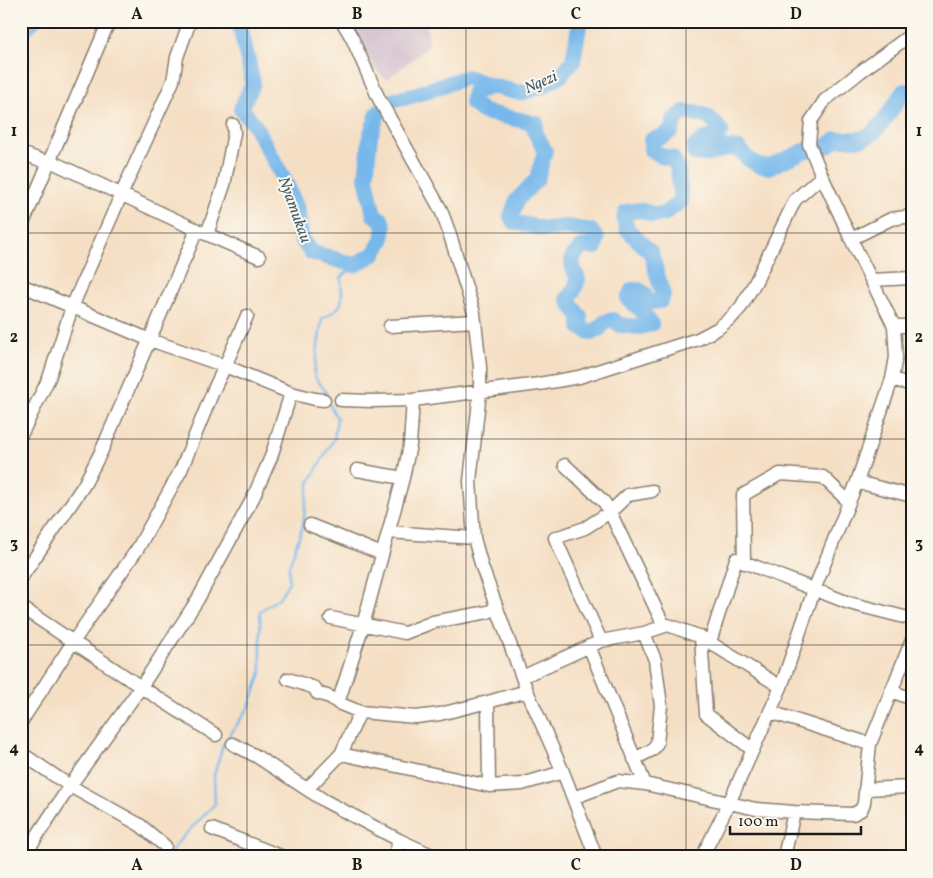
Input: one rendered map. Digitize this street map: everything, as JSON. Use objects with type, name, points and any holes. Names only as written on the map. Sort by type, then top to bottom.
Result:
[{"type":"street","points":[[21,228],[109,21]]},
{"type":"street","points":[[21,435],[49,378],[72,307],[174,81],[177,57],[190,21]]},
{"type":"street","points":[[342,21],[352,38],[379,100],[441,210],[474,313],[480,367],[480,392],[470,481],[474,538],[496,608],[527,691],[563,772],[596,857]]},
{"type":"street","points":[[702,857],[729,803],[781,687],[814,590],[857,482],[892,379],[896,357],[894,326],[851,239],[809,144],[811,121],[825,100],[912,34]]},
{"type":"street","points":[[21,578],[84,485],[101,452],[150,340],[224,185],[234,132],[233,125]]},
{"type":"street","points":[[21,153],[49,162],[259,258]]},
{"type":"street","points":[[341,400],[413,400],[540,384],[579,377],[698,339],[732,318],[741,307],[756,281],[795,200],[822,176]]},
{"type":"street","points":[[851,239],[891,219],[912,216]]},
{"type":"street","points":[[871,280],[912,278]]},
{"type":"street","points":[[21,285],[150,340],[225,366],[291,394],[324,400]]},
{"type":"street","points":[[21,722],[138,548],[181,470],[214,389],[247,316]]},
{"type":"street","points":[[390,326],[475,321]]},
{"type":"street","points":[[894,326],[912,326]]},
{"type":"street","points":[[892,379],[912,385]]},
{"type":"street","points":[[23,857],[70,786],[141,688],[198,599],[253,498],[271,457],[291,394]]},
{"type":"street","points":[[338,703],[363,625],[403,478],[410,445],[413,400]]},
{"type":"street","points":[[565,465],[604,502],[664,626]]},
{"type":"street","points":[[357,470],[403,478]]},
{"type":"street","points":[[744,562],[743,495],[780,474],[823,477],[849,502]]},
{"type":"street","points":[[857,482],[912,496]]},
{"type":"street","points":[[645,784],[634,759],[595,644],[555,538],[584,528],[610,512],[628,495],[652,491]]},
{"type":"street","points":[[310,525],[382,554]]},
{"type":"street","points":[[388,532],[474,538]]},
{"type":"street","points":[[753,750],[706,714],[706,640],[736,559],[849,604],[912,619]]},
{"type":"street","points":[[21,607],[141,688],[216,735]]},
{"type":"street","points":[[331,618],[405,632],[433,622],[488,612],[496,608]]},
{"type":"street","points":[[522,677],[595,644],[644,633],[668,625],[706,640],[781,687]]},
{"type":"street","points":[[634,759],[652,750],[657,743],[661,706],[655,660],[644,633]]},
{"type":"street","points":[[573,798],[618,781],[645,784],[756,809],[853,814],[861,810],[864,803],[870,744],[912,640]]},
{"type":"street","points":[[288,679],[315,688],[317,694],[330,697],[338,703],[360,712],[416,717],[440,714],[527,691]]},
{"type":"street","points":[[892,691],[912,699]]},
{"type":"street","points":[[488,702],[489,786]]},
{"type":"street","points":[[307,789],[341,754],[360,712]]},
{"type":"street","points":[[770,712],[870,744]]},
{"type":"street","points":[[233,744],[256,756],[325,801],[436,857]]},
{"type":"street","points":[[21,753],[70,786],[140,825],[165,846]]},
{"type":"street","points":[[341,754],[489,786],[522,784],[563,772]]},
{"type":"street","points":[[865,789],[912,787]]},
{"type":"street","points":[[784,857],[794,812]]},
{"type":"street","points":[[212,830],[258,852],[283,857]]},
{"type":"street","points":[[395,857],[399,840]]},
{"type":"shaded area","points":[[344,21],[426,21],[429,46],[386,80],[374,68]]},
{"type":"waterway","name":"Nyamukau","points":[[21,32],[33,21]]},
{"type":"waterway","name":"Nyamukau","points":[[239,21],[253,83],[241,109],[254,124],[285,181],[297,209],[302,240],[311,252],[354,265],[374,254],[382,240],[384,227],[381,219],[374,215],[366,178],[370,136],[378,113],[391,101],[467,77],[488,85],[520,93],[543,86],[560,76],[573,61],[580,21]]},
{"type":"waterway","points":[[493,86],[474,92],[472,103],[484,112],[529,122]]},
{"type":"waterway","points":[[536,123],[535,132],[545,151],[537,179],[517,200],[511,217],[514,222],[544,229],[567,227],[591,231],[597,239],[595,247],[581,247],[572,258],[573,268],[578,279],[574,290],[568,298],[580,316],[580,327],[591,333],[600,328],[605,322],[613,320],[619,325],[640,327],[651,324],[641,310],[628,299],[632,290],[639,290],[644,293],[645,300],[652,302],[660,301],[663,295],[651,253],[627,229],[624,219],[626,212],[639,210],[653,215],[664,214],[681,201],[678,169],[673,159],[651,150],[651,140],[663,136],[672,130],[674,120],[684,112],[706,116],[721,131],[718,137],[704,139],[694,147],[695,153],[709,154],[729,148],[739,149],[747,158],[758,165],[769,167],[804,151],[827,146],[837,139],[861,139],[872,134],[883,122],[904,91],[912,92]]},
{"type":"waterway","points":[[327,396],[325,390],[316,380],[314,373],[322,319],[339,307],[342,298],[341,278],[354,265]]},
{"type":"waterway","points":[[170,857],[176,844],[215,804],[214,775],[223,745],[249,707],[261,673],[260,611],[279,598],[289,582],[289,566],[303,525],[310,481],[334,439],[337,418],[328,402]]},
{"type":"water label","name":"Ngezi","points":[[541,83]]}]
